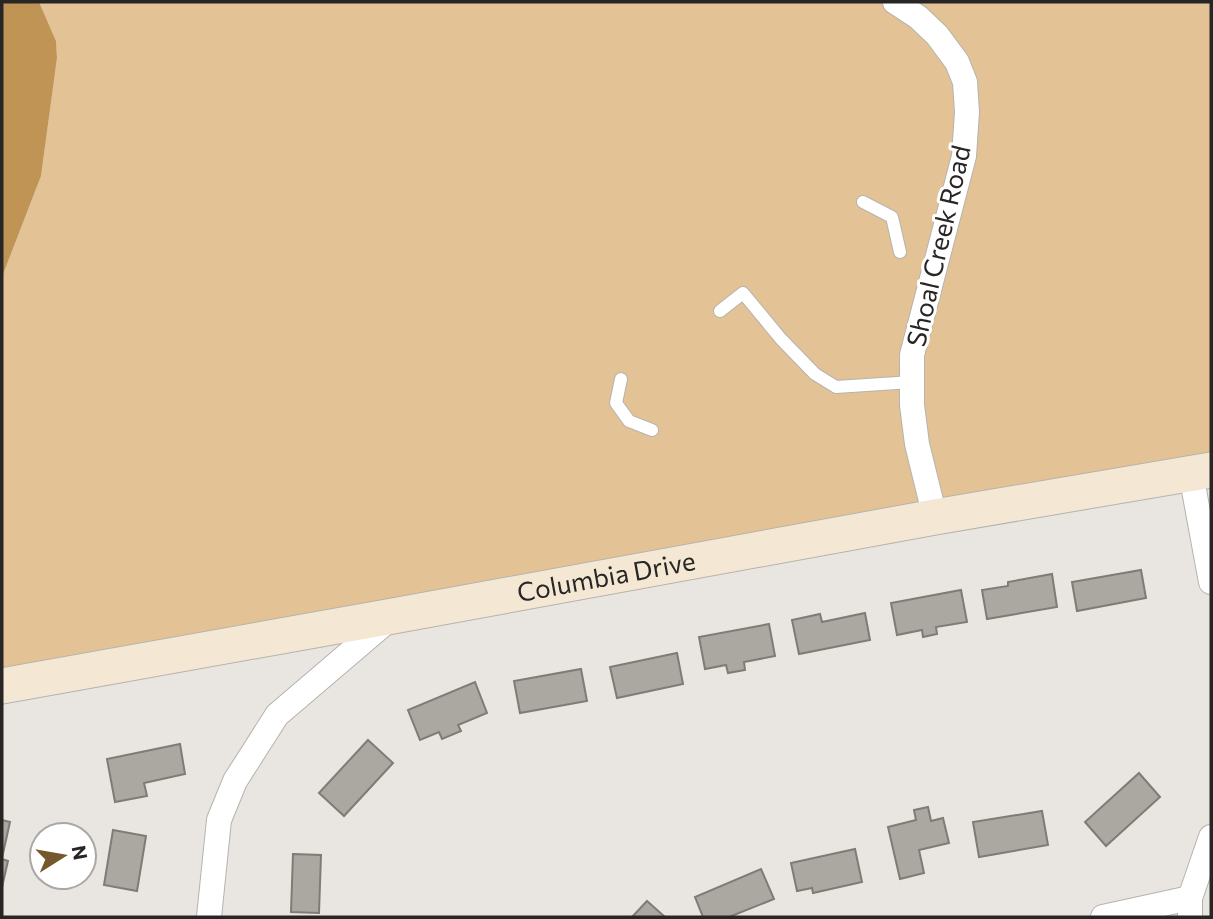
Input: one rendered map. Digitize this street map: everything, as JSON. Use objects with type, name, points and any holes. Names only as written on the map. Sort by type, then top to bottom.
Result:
[{"type":"main road","name":"Columbia Drive","points":[[2,686],[935,517],[1201,472]]},
{"type":"street","name":"Shoal Creek Road","points":[[895,2],[918,17],[937,35],[957,62],[965,82],[967,113],[964,156],[912,355],[912,405],[917,444],[935,517]]},
{"type":"street","points":[[1201,472],[1211,582]]},
{"type":"street","points":[[209,917],[219,820],[235,780],[277,715],[393,616]]},
{"type":"street","points":[[1103,917],[1190,908],[1211,838]]},
{"type":"lane","points":[[863,202],[892,217],[900,252]]},
{"type":"lane","points":[[720,312],[743,293],[814,374],[836,387],[912,382]]},
{"type":"lane","points":[[621,379],[616,403],[629,421],[652,430]]},
{"type":"shaded area","points":[[2,2],[39,2],[56,41],[57,58],[41,176],[2,277]]},
{"type":"shaded area","points":[[39,2],[1211,2],[1211,458],[2,683],[2,277],[41,176],[57,58],[56,41]]},
{"type":"building","points":[[1141,570],[1146,598],[1077,611],[1072,582]]},
{"type":"building","points":[[1052,574],[1057,607],[987,619],[982,590]]},
{"type":"building","points":[[961,590],[967,622],[936,627],[937,634],[923,637],[922,630],[897,635],[891,603]]},
{"type":"building","points":[[865,613],[870,640],[799,654],[792,620],[820,614],[822,622]]},
{"type":"building","points":[[769,624],[775,656],[744,662],[745,670],[728,673],[726,665],[705,669],[699,637]]},
{"type":"building","points":[[677,653],[683,684],[617,698],[610,667]]},
{"type":"building","points":[[581,669],[587,701],[520,713],[514,681]]},
{"type":"building","points":[[475,682],[487,713],[458,725],[461,731],[442,739],[439,732],[420,740],[408,710]]},
{"type":"building","points":[[368,740],[393,763],[344,816],[319,793]]},
{"type":"building","points":[[180,744],[185,774],[144,783],[147,796],[115,802],[107,759]]},
{"type":"building","points":[[1139,773],[1160,797],[1106,846],[1085,822]]},
{"type":"building","points":[[928,807],[931,821],[943,818],[949,843],[919,850],[924,873],[900,879],[888,827],[916,820],[914,810]]},
{"type":"building","points":[[1042,811],[1048,845],[979,857],[973,822]]},
{"type":"building","points":[[2,820],[10,822],[2,858]]},
{"type":"building","points":[[113,830],[146,836],[137,891],[104,885]]},
{"type":"building","points":[[855,849],[862,882],[813,893],[812,888],[797,891],[791,863]]},
{"type":"building","points":[[293,854],[321,855],[319,913],[291,912]]},
{"type":"building","points":[[2,859],[8,861],[2,887]]},
{"type":"building","points":[[761,869],[774,899],[729,917],[703,917],[695,897]]},
{"type":"building","points":[[647,901],[665,917],[632,917]]}]
